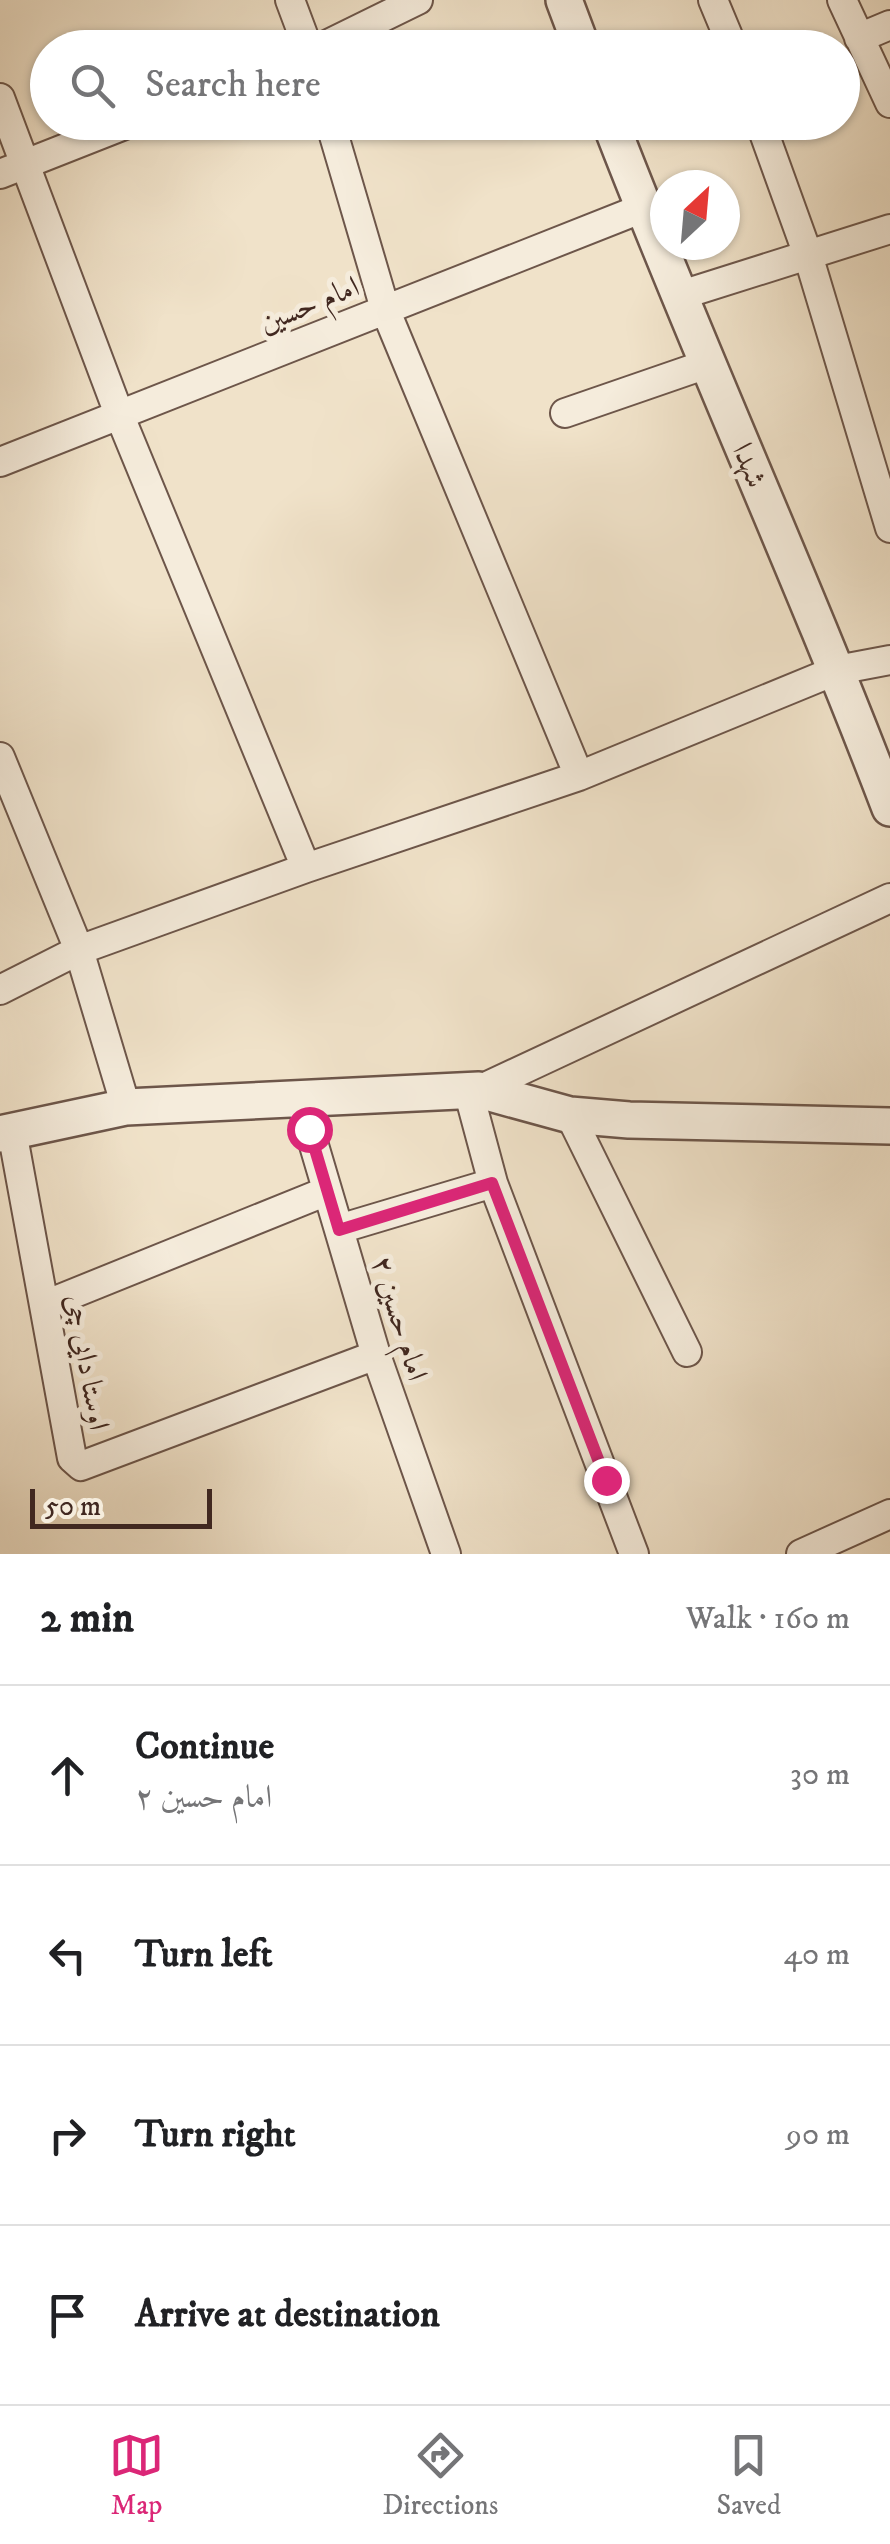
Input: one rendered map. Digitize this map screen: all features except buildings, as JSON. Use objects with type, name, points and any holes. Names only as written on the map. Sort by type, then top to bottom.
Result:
[{"type":"street","points":[[290,0],[301,30]]},
{"type":"street","points":[[357,30],[418,0]]},
{"type":"street","points":[[564,0],[575,30]]},
{"type":"street","points":[[713,0],[726,30]]},
{"type":"street","points":[[842,0],[856,30]]},
{"type":"street","points":[[890,25],[860,38],[890,103]]},
{"type":"street","points":[[0,98],[12,169],[119,414],[306,868]]},
{"type":"street","points":[[12,169],[86,140]]},
{"type":"street","points":[[335,140],[384,308],[579,776]]},
{"type":"street","name":"شهدا","points":[[617,140],[678,296],[837,670],[890,808]]},
{"type":"street","points":[[766,140],[808,255],[890,528]]},
{"type":"street","name":"امام حسین","points":[[0,462],[643,208]]},
{"type":"street","points":[[678,296],[890,229]]},
{"type":"street","points":[[565,413],[707,364]]},
{"type":"street","points":[[0,990],[80,950],[306,868],[579,776],[837,670],[890,660]]},
{"type":"street","points":[[0,758],[80,950],[126,1107]]},
{"type":"street","points":[[474,1090],[890,898]]},
{"type":"street","points":[[474,1090],[492,1183],[634,1554]]},
{"type":"street","points":[[6,1133],[126,1107],[474,1090],[570,1115],[890,1126]]},
{"type":"street","name":"امام حسین ۲","points":[[300,1098],[376,1354],[446,1554]]},
{"type":"street","points":[[570,1115],[686,1352]]},
{"type":"street","name":"اوستا دایی چی","points":[[6,1133],[45,1305],[72,1458],[82,1466],[376,1354]]},
{"type":"street","points":[[339,1230],[492,1183]]},
{"type":"street","points":[[45,1305],[327,1191]]},
{"type":"street","points":[[801,1554],[890,1514]]},
{"type":"route","points":[[309,1129],[339,1230],[492,1183],[606,1480]]}]
